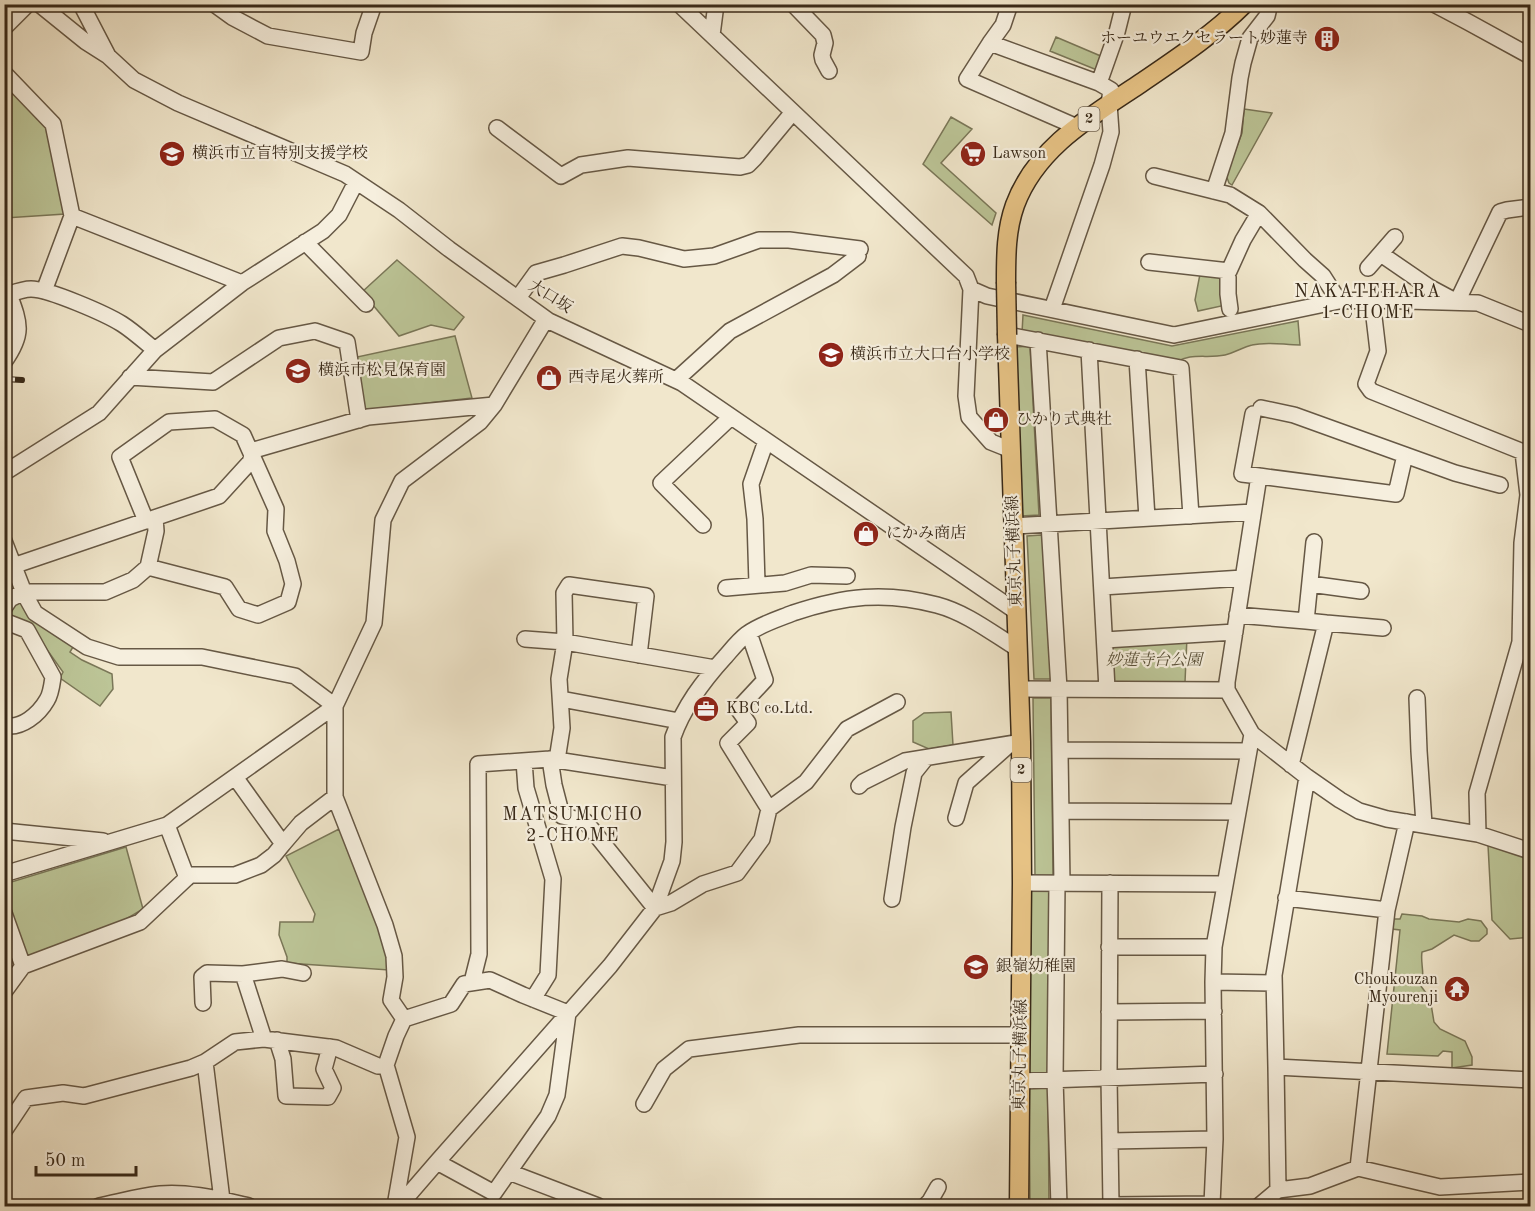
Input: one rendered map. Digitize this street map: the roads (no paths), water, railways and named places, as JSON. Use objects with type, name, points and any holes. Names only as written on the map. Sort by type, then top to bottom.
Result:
[{"type":"main road","name":"東京丸子横浜線","points":[[1019,1206],[1022,883],[1015,743],[1019,689],[1007,334],[1007,234],[1015,204],[1034,169],[1054,146],[1077,127],[1204,38],[1244,4]]},
{"type":"street","points":[[4,28],[28,4]]},
{"type":"street","points":[[39,4],[86,42],[108,56]]},
{"type":"street","name":"大口坂","points":[[81,4],[108,56],[134,80],[178,103],[334,169],[356,182],[399,210],[546,319],[682,383],[1017,612]]},
{"type":"street","points":[[214,4],[236,11],[268,36],[361,52],[364,33],[374,4]]},
{"type":"street","points":[[679,4],[966,276],[971,289],[966,396],[969,417],[991,442],[1011,450]]},
{"type":"street","points":[[712,35],[717,4]]},
{"type":"street","points":[[794,4],[824,35],[822,55],[829,71]]},
{"type":"street","points":[[1010,4],[1003,25],[967,79],[1077,127]]},
{"type":"street","points":[[1099,83],[1124,4]]},
{"type":"street","points":[[1214,191],[1233,133],[1243,63],[1250,38],[1267,16],[1265,4]]},
{"type":"street","points":[[1434,4],[1530,56]]},
{"type":"street","points":[[990,43],[1099,83],[1111,90],[1109,104],[1111,132],[1053,309]]},
{"type":"street","points":[[4,73],[53,124],[72,216],[44,291]]},
{"type":"street","points":[[497,128],[561,176],[580,165],[628,158],[740,167],[748,165],[754,159],[793,112]]},
{"type":"street","points":[[1154,176],[1230,195],[1259,213],[1305,260],[1314,266],[1339,301]]},
{"type":"street","points":[[4,473],[99,412],[126,385],[155,350],[242,283],[323,231],[339,215],[356,182]]},
{"type":"street","points":[[1457,302],[1500,212],[1530,207]]},
{"type":"street","points":[[1149,261],[1229,270],[1259,213]]},
{"type":"street","points":[[72,216],[242,283]]},
{"type":"street","points":[[1368,268],[1395,237]]},
{"type":"street","points":[[518,298],[536,273],[622,246],[684,259],[714,256],[759,240],[789,240],[859,253],[833,275],[730,331],[676,381]]},
{"type":"street","points":[[305,242],[366,304]]},
{"type":"street","points":[[1381,254],[1457,302]]},
{"type":"street","points":[[1226,315],[1228,278]]},
{"type":"street","points":[[4,362],[17,340],[18,329],[18,318],[7,295],[33,289],[83,306],[121,323],[155,350]]},
{"type":"street","points":[[971,289],[987,296],[1174,335],[1226,315],[1339,301],[1478,303],[1530,324]]},
{"type":"street","points":[[1372,300],[1378,351],[1366,384],[1371,391],[1523,452],[1528,495],[1522,543],[1520,642],[1477,793],[1478,834]]},
{"type":"street","points":[[404,1019],[391,1000],[395,977],[394,956],[385,925],[335,797],[335,706],[374,623],[383,520],[402,482],[480,422],[494,405],[546,319]]},
{"type":"street","points":[[126,385],[213,382],[279,338],[315,330],[347,342],[359,420]]},
{"type":"street","points":[[1007,334],[1181,368],[1191,516]]},
{"type":"street","points":[[1038,340],[1059,689],[1061,811],[1055,1079],[1059,1206]]},
{"type":"street","points":[[1089,350],[1107,689]]},
{"type":"street","points":[[1137,359],[1147,518]]},
{"type":"street","points":[[10,568],[219,496],[250,462],[254,450],[368,417],[494,405]]},
{"type":"street","points":[[1405,455],[1396,494],[1242,474],[1257,411],[1294,415],[1455,473],[1500,485]]},
{"type":"street","points":[[703,525],[662,483],[731,417]]},
{"type":"street","points":[[4,608],[10,599],[24,592],[105,592],[133,580],[148,567],[156,531],[120,458],[169,422],[170,418],[215,420],[243,435],[276,510],[275,531],[293,584],[288,602],[258,615],[239,609],[225,586],[148,567]]},
{"type":"street","points":[[757,584],[755,519],[751,483],[766,441]]},
{"type":"street","points":[[1259,476],[1227,682],[1227,690],[1252,734],[1340,801],[1359,811],[1387,819],[1478,834],[1530,851]]},
{"type":"street","points":[[1014,526],[1253,512]]},
{"type":"street","points":[[4,541],[10,568],[35,613],[87,647],[119,657],[202,657],[295,676],[335,706]]},
{"type":"street","points":[[1306,621],[1314,542]]},
{"type":"street","points":[[726,588],[785,583],[811,575],[847,576]]},
{"type":"street","points":[[1102,587],[1243,578]]},
{"type":"street","points":[[1310,584],[1361,591]]},
{"type":"street","points":[[639,655],[646,596],[570,585],[564,593],[565,642],[559,679],[562,728],[554,759],[554,785],[562,816],[585,821],[655,908]]},
{"type":"street","points":[[397,1206],[610,966],[655,908],[672,861],[674,842],[673,737],[679,721],[704,680],[748,633],[774,620],[846,598],[898,597],[939,605],[963,615],[1018,649]]},
{"type":"street","points":[[1237,615],[1383,628]]},
{"type":"street","points":[[4,621],[27,630],[53,677],[48,699],[32,717],[19,725],[4,725]]},
{"type":"street","points":[[1291,765],[1326,623]]},
{"type":"street","points":[[1105,640],[1235,632]]},
{"type":"street","points":[[748,633],[765,680],[738,709],[748,723],[728,743],[769,809]]},
{"type":"street","points":[[525,639],[565,642],[715,668]]},
{"type":"street","points":[[1019,689],[1227,690]]},
{"type":"street","points":[[1417,698],[1424,824]]},
{"type":"street","points":[[561,699],[679,721]]},
{"type":"street","points":[[655,908],[671,903],[703,884],[736,873],[762,838],[769,809],[806,782],[847,729],[897,702]]},
{"type":"street","points":[[4,874],[167,825],[335,706]]},
{"type":"street","points":[[1110,883],[1108,1077],[1111,1206],[1212,1204],[1215,1139],[1214,947],[1252,734]]},
{"type":"street","points":[[859,786],[905,761],[1015,743]]},
{"type":"street","points":[[956,818],[966,783],[1015,743]]},
{"type":"street","points":[[1060,750],[1249,751]]},
{"type":"street","points":[[892,899],[914,773],[926,758]]},
{"type":"street","points":[[472,982],[479,954],[477,764],[554,759],[674,778]]},
{"type":"street","points":[[524,761],[526,788],[553,879],[548,975],[533,999]]},
{"type":"street","points":[[235,777],[283,844]]},
{"type":"street","points":[[1278,1190],[1274,975],[1307,777]]},
{"type":"street","points":[[4,992],[23,966],[140,922],[190,875],[235,875],[261,865],[274,855],[301,823],[335,797]]},
{"type":"street","points":[[1061,811],[1238,812]]},
{"type":"street","points":[[1358,1167],[1387,910],[1407,822]]},
{"type":"street","points":[[167,825],[187,878]]},
{"type":"street","points":[[4,831],[110,842]]},
{"type":"street","points":[[1022,883],[1225,884]]},
{"type":"street","points":[[1286,898],[1387,910]]},
{"type":"street","points":[[4,913],[23,966]]},
{"type":"street","points":[[1109,947],[1214,947]]},
{"type":"street","points":[[203,1003],[202,977],[207,973],[243,974],[282,969],[303,973]]},
{"type":"street","points":[[243,974],[271,1040],[283,1059],[286,1096],[328,1097],[333,1088],[324,1069],[330,1047]]},
{"type":"street","points":[[397,1206],[407,1137],[386,1065],[404,1019],[451,1004],[464,984],[490,980],[568,1013]]},
{"type":"street","points":[[1213,982],[1274,983]]},
{"type":"street","points":[[1109,1012],[1214,1011]]},
{"type":"street","points":[[436,1162],[494,1192],[548,1116],[557,1095],[568,1013]]},
{"type":"street","points":[[644,1104],[664,1069],[689,1049],[800,1035],[1021,1035]]},
{"type":"street","points":[[4,1131],[26,1098],[63,1093],[84,1096],[191,1068],[205,1062],[234,1042],[271,1040],[330,1047],[378,1066],[386,1065]]},
{"type":"street","points":[[205,1062],[222,1200]]},
{"type":"street","points":[[1276,1067],[1530,1080]]},
{"type":"street","points":[[1020,1081],[1215,1074]]},
{"type":"street","points":[[1110,1141],[1215,1139]]},
{"type":"street","points":[[1259,1206],[1278,1190],[1310,1186],[1358,1167],[1440,1187],[1530,1182]]},
{"type":"street","points":[[508,1172],[598,1206]]},
{"type":"street","points":[[925,1206],[930,1202],[938,1187]]},
{"type":"street","points":[[99,1206],[163,1193],[222,1200],[249,1206]]},
{"type":"railway","points":[[4,379],[22,380]]},
{"type":"place","name":"ホーユウエクセラート妙蓮寺","points":[[1327,39]]},
{"type":"place","name":"横浜市立盲特別支援学校","points":[[172,154]]},
{"type":"place","name":"Lawson","points":[[973,154]]},
{"type":"place","name":"横浜市立大口台小学校","points":[[831,355]]},
{"type":"place","name":"横浜市松見保育園","points":[[298,371]]},
{"type":"place","name":"西寺尾火葬所","points":[[549,378]]},
{"type":"place","name":"ひかり式典社","points":[[996,420]]},
{"type":"place","name":"にかみ商店","points":[[866,534]]},
{"type":"place","name":"KBC co.Ltd.","points":[[706,709]]},
{"type":"place","name":"銀嶺幼稚園","points":[[976,967]]},
{"type":"place","name":"Choukouzan Myourenji","points":[[1457,989]]},
{"type":"district","name":"NAKATEHARA 1-CHOME","points":[[1368,302]]},
{"type":"district","name":"MATSUMICHO 2-CHOME","points":[[573,825]]},
{"type":"park label","name":"妙蓮寺台公園","points":[[1154,661]]}]
